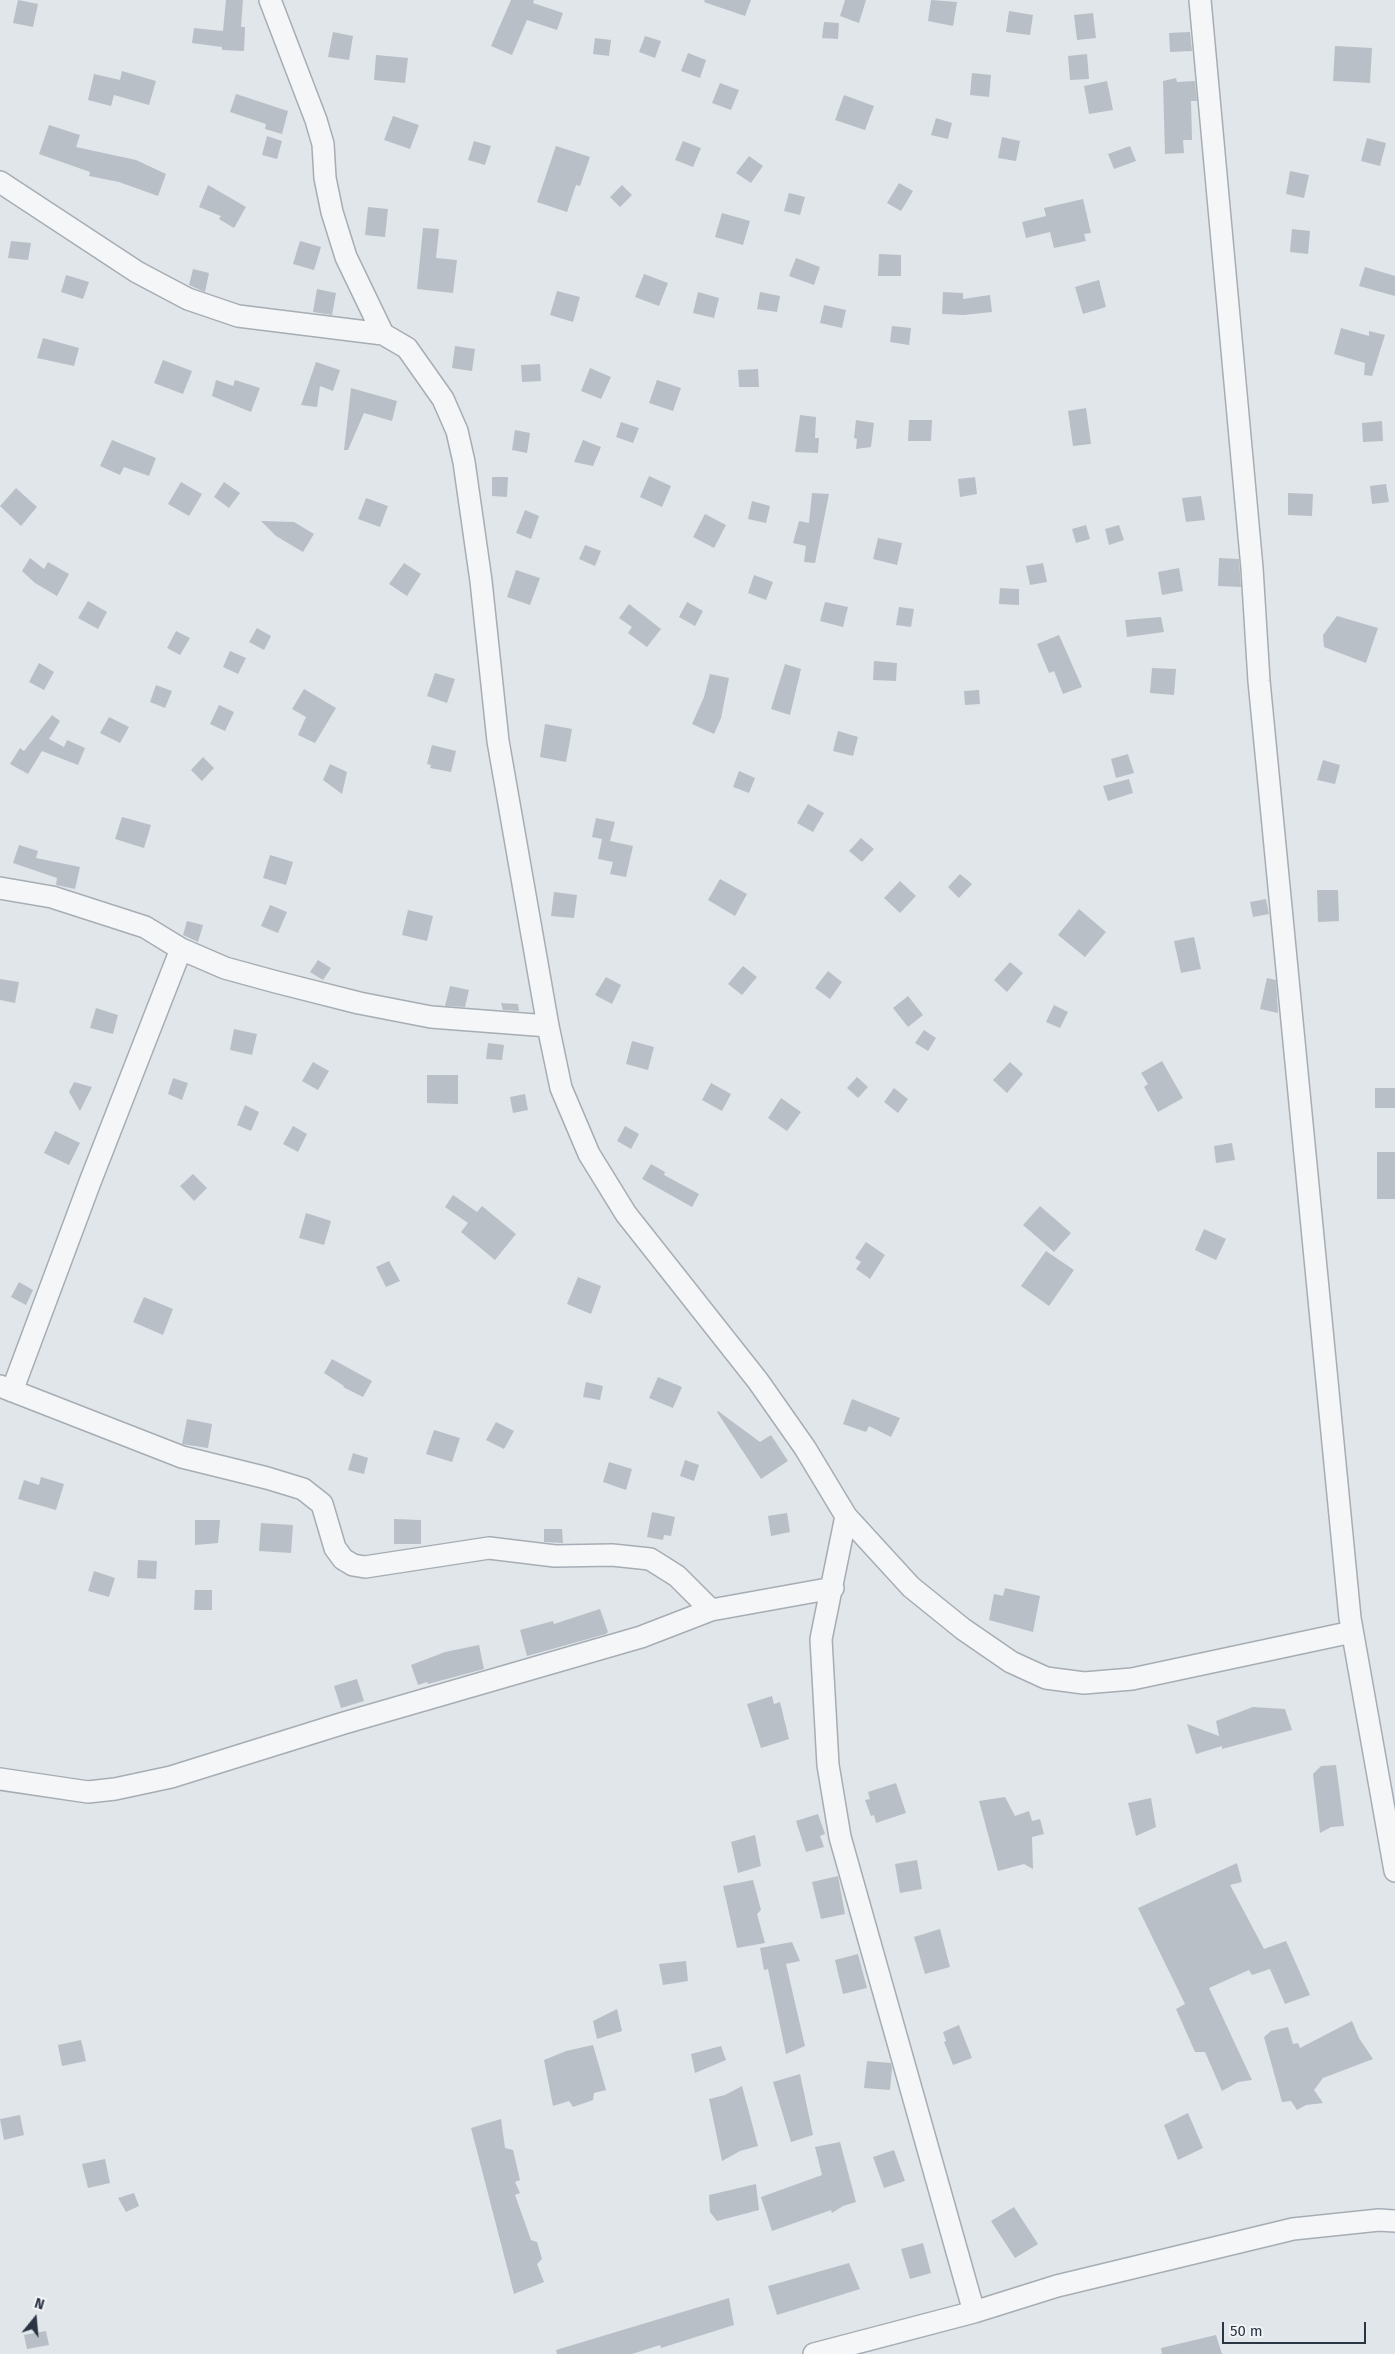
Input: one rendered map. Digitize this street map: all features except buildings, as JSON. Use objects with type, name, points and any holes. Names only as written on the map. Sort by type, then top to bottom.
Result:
[{"type":"street","points":[[270,0],[316,120],[323,144],[325,178],[332,212],[346,258],[383,334]]},
{"type":"street","points":[[1200,0],[1251,559],[1259,681],[1352,1632],[1395,1872]]},
{"type":"street","points":[[0,182],[137,272],[188,300],[238,316],[383,334],[407,348],[424,369],[443,399],[457,431],[464,462],[481,581],[498,741],[548,1026],[561,1088],[594,1161],[626,1214],[763,1388],[804,1448],[846,1516],[911,1587],[963,1629],[1011,1662],[1046,1678],[1084,1683],[1132,1679],[1352,1632]]},
{"type":"street","points":[[0,888],[52,896],[145,927],[181,949],[225,968],[359,1003],[431,1017],[548,1026]]},
{"type":"street","points":[[181,949],[90,1182],[6,1388],[182,1457],[303,1489],[322,1504],[335,1548],[343,1559],[353,1564],[365,1567],[489,1548],[555,1556],[612,1555],[650,1559],[677,1576],[711,1610]]},
{"type":"street","points":[[846,1516],[833,1588],[821,1639],[828,1765],[840,1837],[974,2312]]},
{"type":"street","points":[[0,1779],[88,1792],[115,1789],[171,1777],[353,1720],[641,1636],[711,1610],[833,1588]]},
{"type":"street","points":[[814,2354],[974,2312],[1057,2286],[1293,2228],[1379,2220],[1395,2221]]}]
